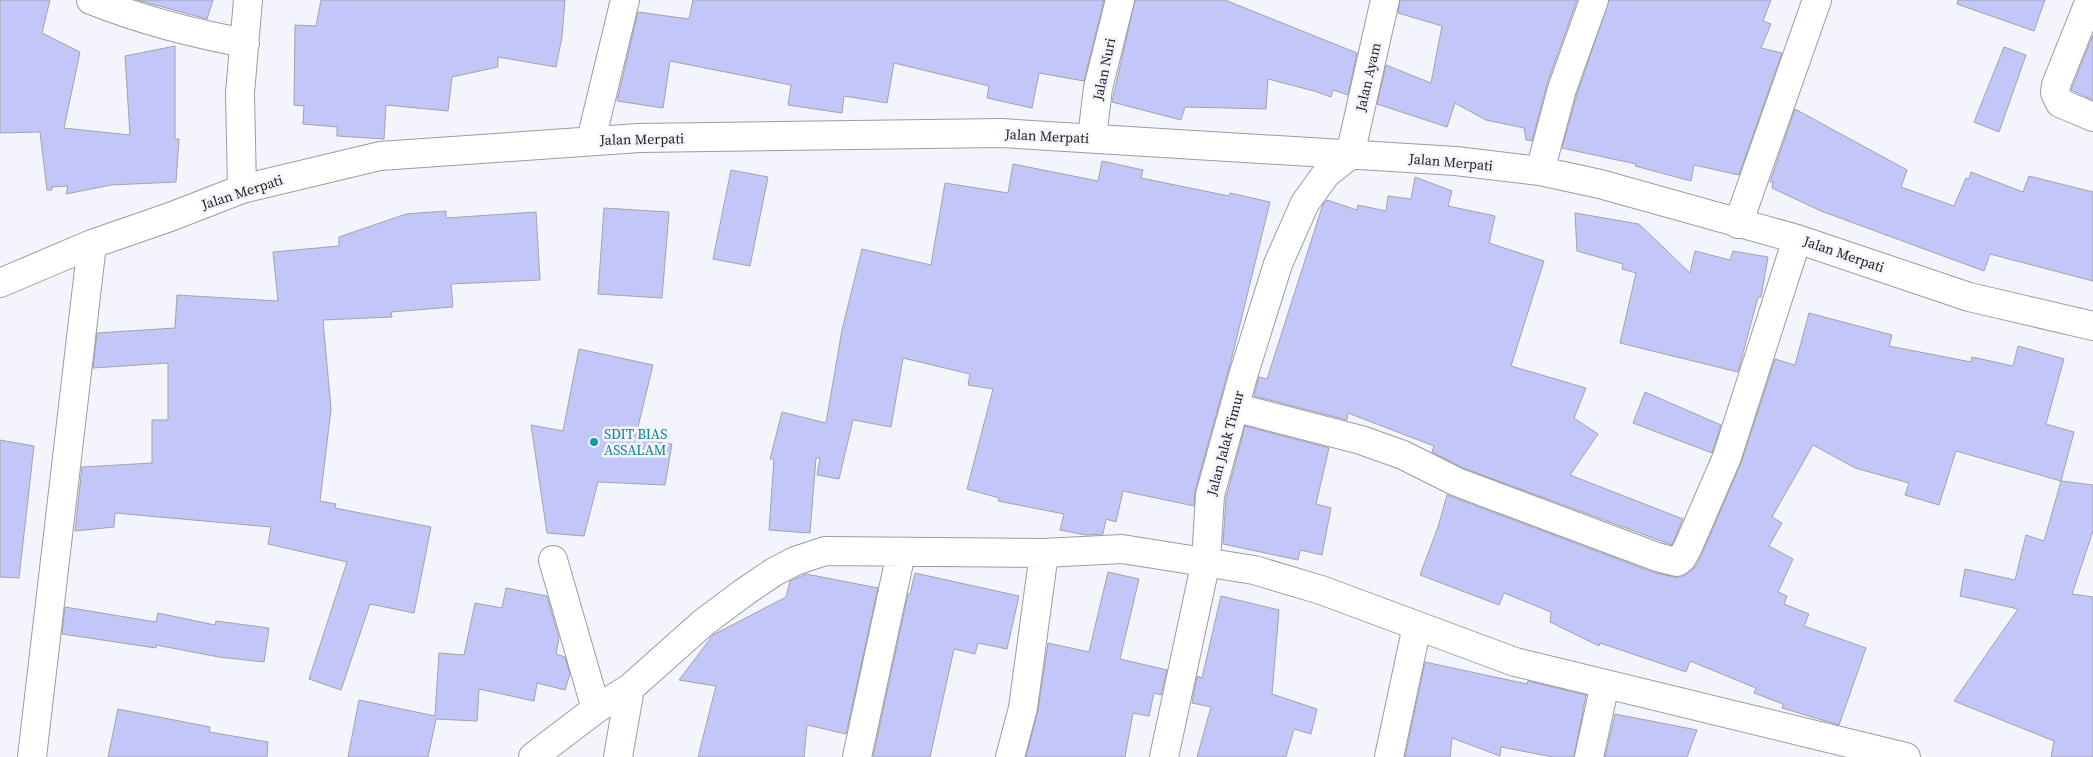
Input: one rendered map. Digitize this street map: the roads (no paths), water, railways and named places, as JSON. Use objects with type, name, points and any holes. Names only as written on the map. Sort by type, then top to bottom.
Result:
[{"type":"street","points":[[91,0],[143,19],[200,35],[244,43]]},
{"type":"street","points":[[242,189],[240,93],[248,0]]},
{"type":"street","points":[[591,140],[624,0]]},
{"type":"street","name":"Jalan Nuri","points":[[1092,138],[1098,88],[1120,0]]},
{"type":"street","name":"Jalan Ayam","points":[[1350,155],[1385,0]]},
{"type":"street","points":[[1540,171],[1562,89],[1594,0]]},
{"type":"street","points":[[1738,224],[1817,0]]},
{"type":"street","points":[[2090,0],[2056,85],[2055,93],[2060,103],[2093,117]]},
{"type":"street","name":"Jalan Merpati","points":[[0,283],[92,244],[170,217],[242,189],[380,156],[591,140],[1001,134],[1456,161],[1540,171],[1600,184],[1797,239],[1969,296],[2093,326]]},
{"type":"street","name":"Jalan Jalak Timur","points":[[1164,757],[1206,561],[1210,496],[1278,264],[1305,203],[1326,174],[1350,155]]},
{"type":"street","points":[[1234,410],[1245,410],[1361,440],[1403,455],[1466,485],[1658,557],[1677,562],[1682,558],[1688,546],[1726,457],[1797,239]]},
{"type":"street","points":[[32,757],[92,244]]},
{"type":"street","points":[[533,757],[596,709],[630,688],[703,623],[774,572],[795,561],[825,551],[1044,553],[1122,549],[1254,570],[1321,590],[1515,662],[1605,684],[1817,747],[1906,757]]},
{"type":"street","points":[[857,757],[901,553]]},
{"type":"street","points":[[1010,757],[1023,708],[1044,553]]},
{"type":"street","points":[[553,560],[596,709]]},
{"type":"street","points":[[1389,757],[1417,626]]},
{"type":"street","points":[[1589,757],[1605,684]]},
{"type":"street","points":[[618,757],[630,688]]},
{"type":"place","name":"SDIT BIAS ASSALAM","points":[[594,442]]}]
